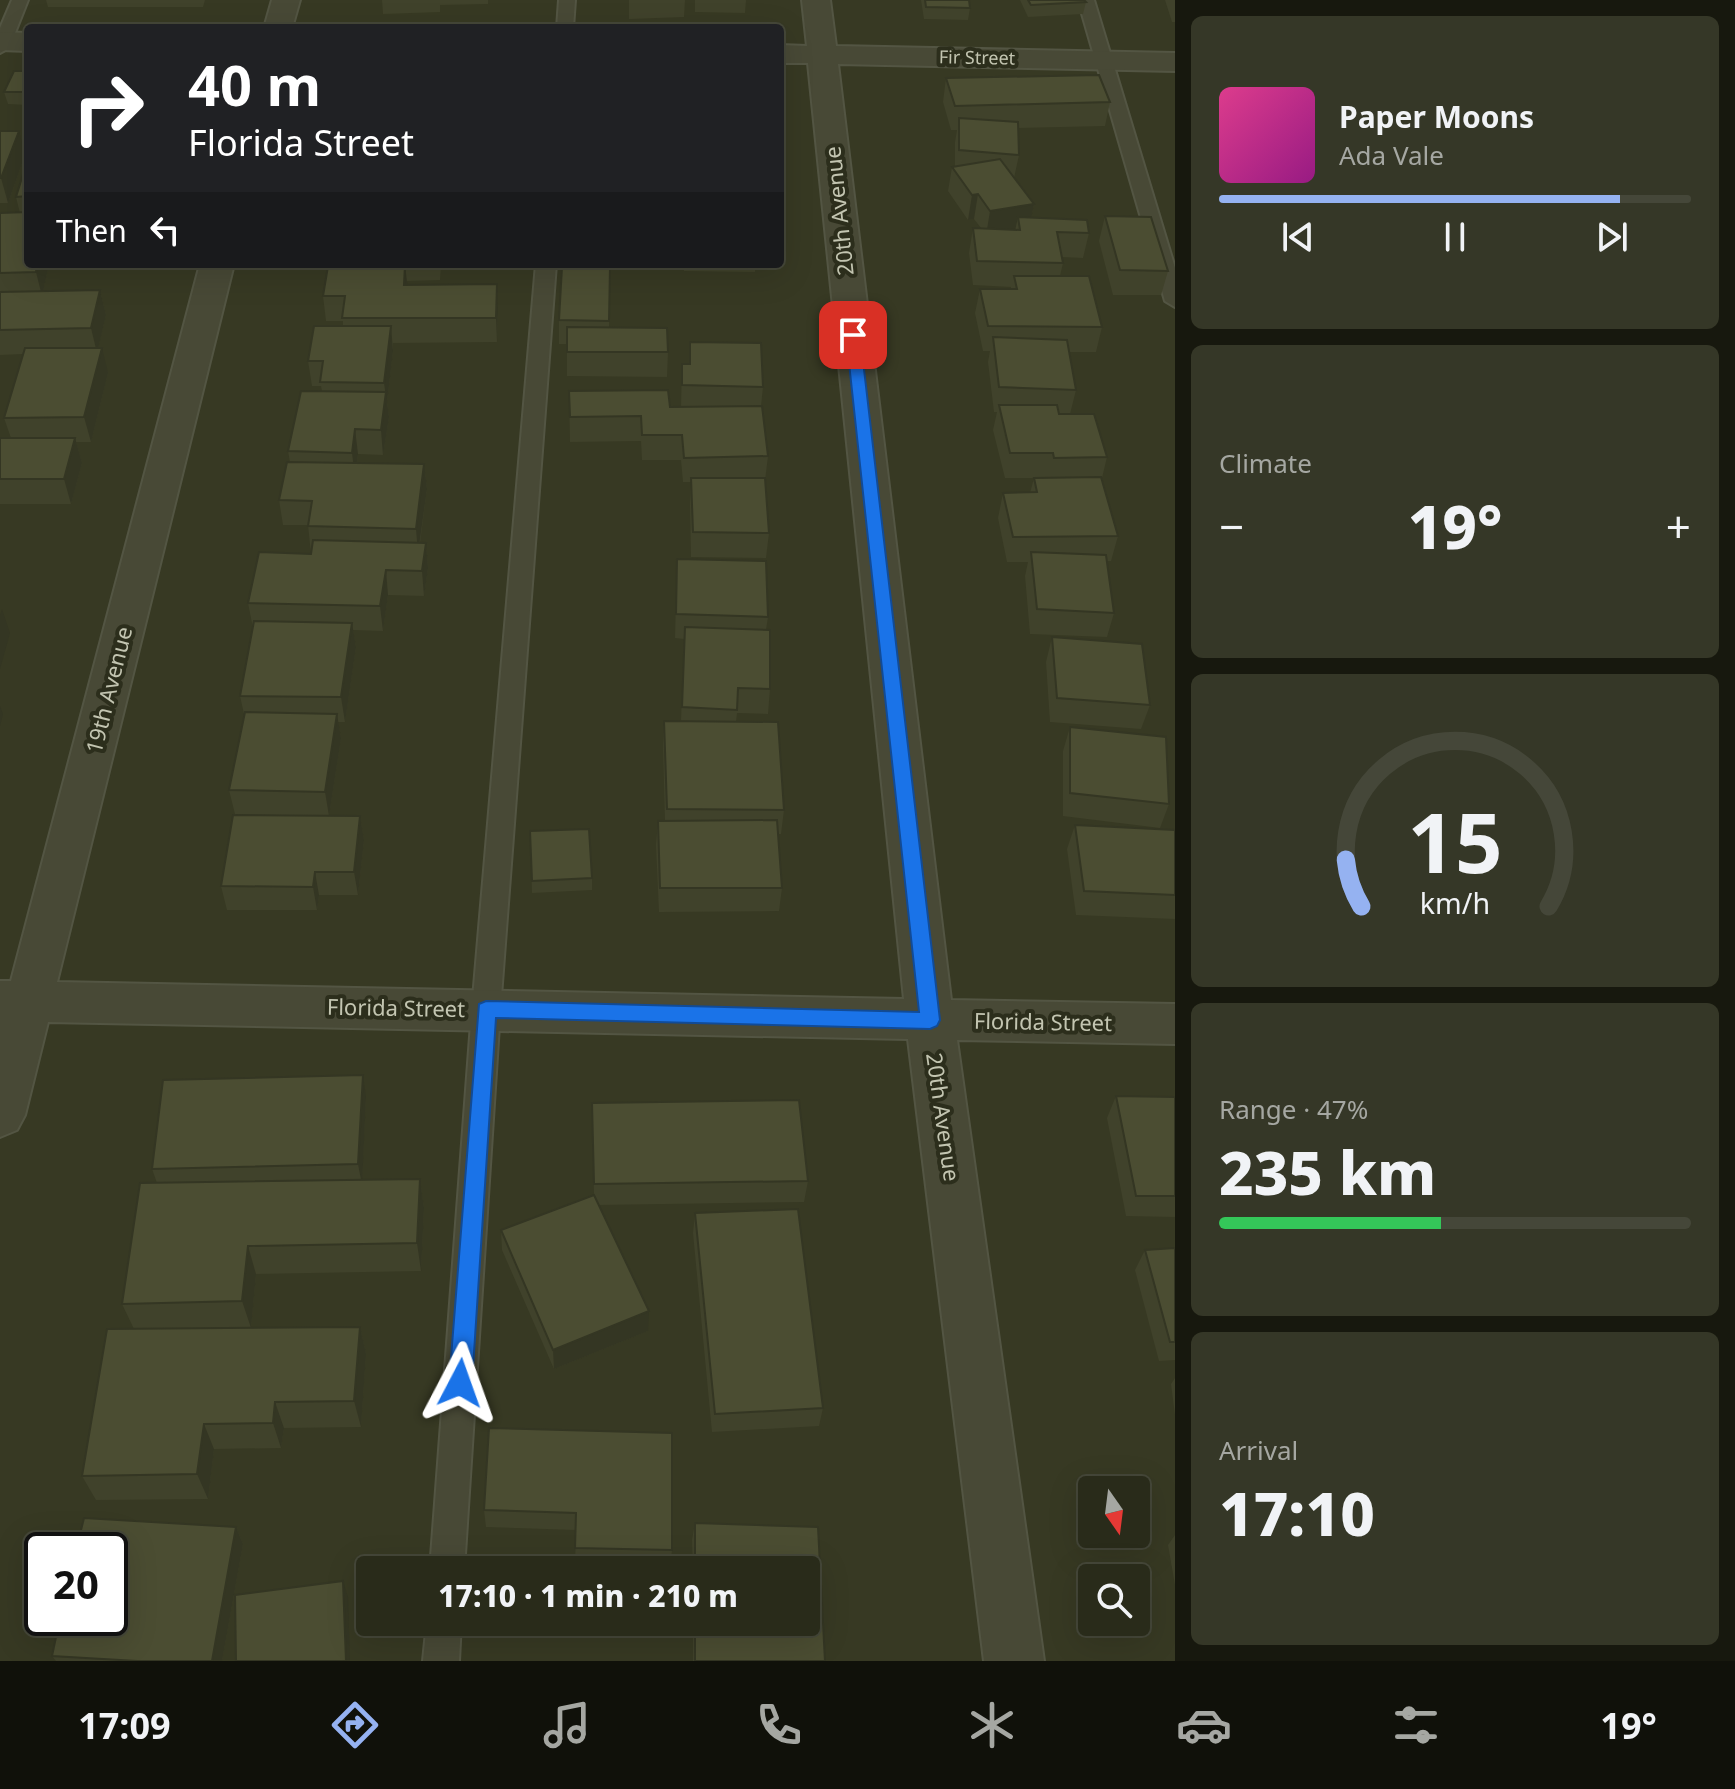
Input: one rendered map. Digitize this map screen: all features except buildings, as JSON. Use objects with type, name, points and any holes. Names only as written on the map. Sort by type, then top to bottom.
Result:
[{"type":"street","points":[[279,24],[286,0]]},
{"type":"street","name":"20th Avenue","points":[[816,0],[801,54],[1014,1661]]},
{"type":"street","name":"Fir Street","points":[[801,54],[1175,62]]},
{"type":"street","name":"19th Avenue","points":[[0,1115],[14,1001],[216,268]]},
{"type":"street","name":"Florida Street","points":[[14,1001],[1175,1024]]},
{"type":"lane","points":[[8,43],[20,0]]},
{"type":"lane","points":[[565,24],[567,0]]},
{"type":"lane","points":[[1086,0],[1175,301]]},
{"type":"lane","points":[[448,1556],[486,1010],[546,268]]},
{"type":"lane","points":[[441,1661],[443,1636]]},
{"type":"route","points":[[460,1383],[486,1010],[930,1020],[853,335]]}]
